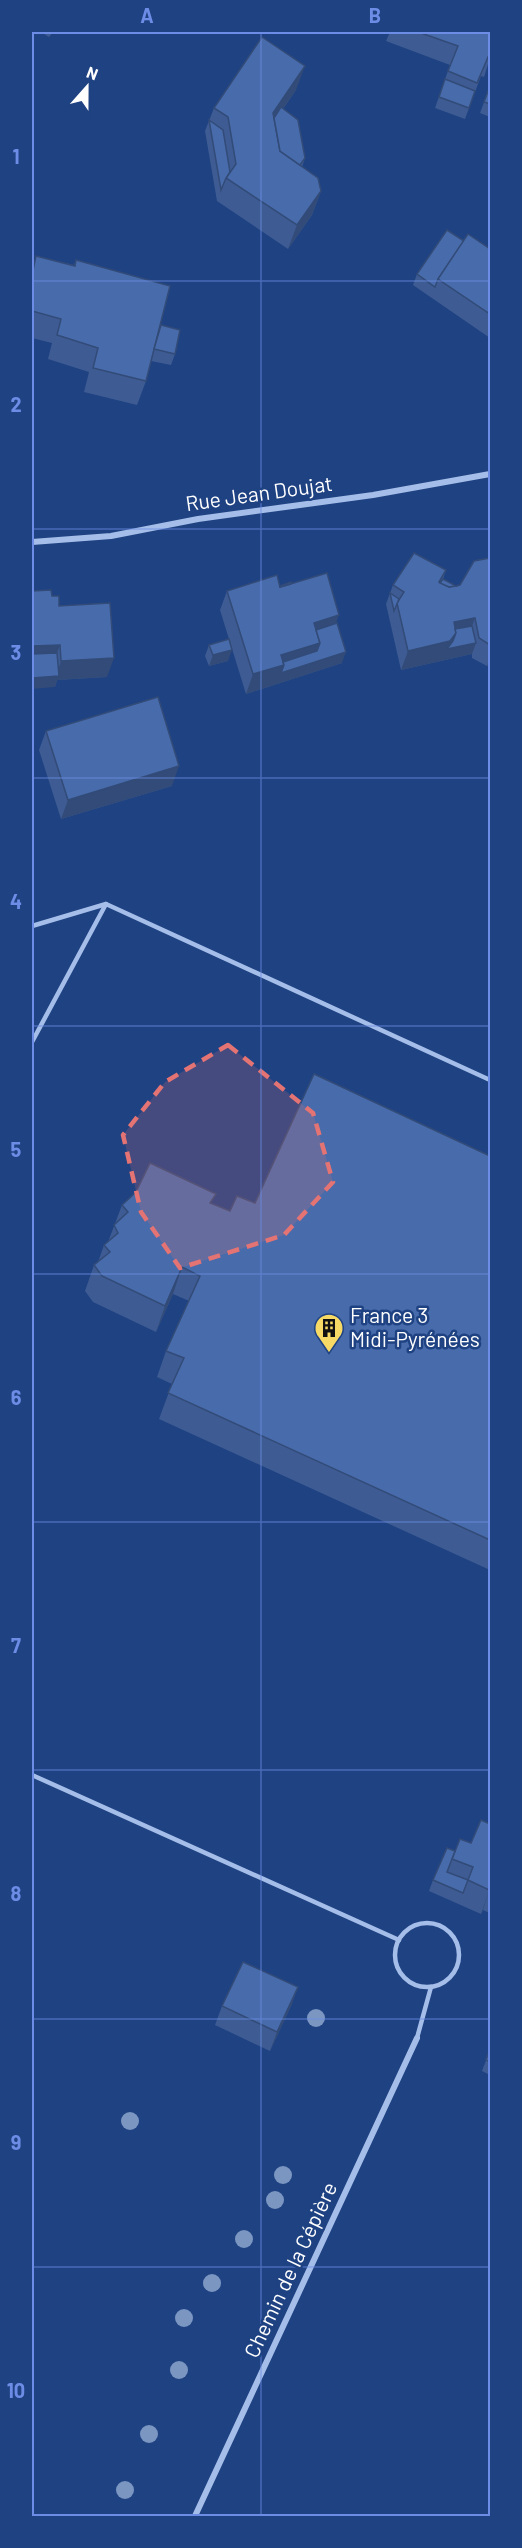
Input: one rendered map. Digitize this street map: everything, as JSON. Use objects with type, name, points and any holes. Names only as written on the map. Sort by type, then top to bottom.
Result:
[{"type":"street","name":"Rue Jean Doujat","points":[[32,542],[111,536],[198,519],[373,495],[490,474]]},
{"type":"street","name":"Chemin de la Cépière","points":[[195,2517],[417,2038]]},
{"type":"lane","points":[[32,1042],[106,904]]},
{"type":"lane","points":[[32,926],[106,904],[490,1080]]},
{"type":"lane","points":[[32,1775],[399,1940]]},
{"type":"lane","points":[[423,1924],[434,1925],[452,1936],[459,1957],[450,1977],[441,1984],[431,1987],[412,1984],[404,1977],[395,1960],[399,1940],[405,1932],[423,1924]]},
{"type":"lane","points":[[417,2038],[431,1987]]},
{"type":"highlighted area","points":[[228,1045],[313,1113],[333,1182],[284,1235],[180,1268],[141,1212],[123,1135],[165,1082]]},
{"type":"building","points":[[418,32],[490,32],[490,58],[488,57],[477,83],[448,71],[458,46]]},
{"type":"building","points":[[262,37],[305,66],[273,113],[280,151],[318,178],[321,191],[297,225],[226,178],[236,164],[228,117],[214,108]]},
{"type":"building","points":[[445,79],[475,91],[469,108],[439,97]]},
{"type":"building","points":[[490,86],[490,104],[484,102]]},
{"type":"building","points":[[281,107],[298,120],[305,158],[300,165],[280,151],[274,118]]},
{"type":"building","points":[[209,120],[223,130],[230,172],[221,190]]},
{"type":"building","points":[[447,230],[464,241],[435,287],[417,274]]},
{"type":"building","points":[[468,234],[490,249],[490,314],[438,279]]},
{"type":"building","points":[[36,256],[75,266],[76,260],[170,286],[146,381],[93,368],[98,348],[57,335],[61,319],[32,311],[32,275]]},
{"type":"building","points":[[161,325],[180,330],[175,354],[154,349]]},
{"type":"building","points":[[414,553],[446,570],[439,582],[449,587],[460,585],[474,561],[490,558],[490,645],[479,638],[475,618],[454,622],[456,633],[450,641],[408,651],[397,603],[404,592],[393,585]]},
{"type":"building","points":[[327,573],[339,615],[314,623],[320,643],[281,655],[284,665],[253,674],[227,591],[277,575],[280,587]]},
{"type":"building","points":[[443,579],[456,586],[449,587],[440,583]]},
{"type":"building","points":[[51,590],[52,596],[59,596],[59,606],[110,603],[114,658],[61,661],[60,645],[32,646],[32,591]]},
{"type":"building","points":[[390,593],[399,599],[394,611]]},
{"type":"building","points":[[337,623],[346,652],[281,673],[283,662],[317,651],[320,643],[316,630]]},
{"type":"building","points":[[472,626],[476,643],[447,649],[453,641],[455,629]]},
{"type":"building","points":[[229,639],[232,650],[213,655],[209,645]]},
{"type":"building","points":[[57,653],[59,676],[32,678],[32,654]]},
{"type":"building","points":[[158,697],[179,766],[68,800],[46,731]]},
{"type":"building","name":"France 3 Midi-Pyrénées","points":[[314,1074],[490,1156],[490,1540],[168,1393],[184,1358],[166,1351],[200,1276],[182,1267],[165,1306],[102,1276],[94,1265],[110,1252],[104,1245],[118,1233],[114,1225],[128,1212],[122,1205],[136,1192],[150,1163],[216,1194],[210,1203],[230,1211],[237,1196],[255,1203]]},
{"type":"building","points":[[481,1820],[490,1824],[489,1890],[468,1880],[473,1867],[452,1859],[460,1839],[471,1843]]},
{"type":"building","points":[[447,1848],[455,1851],[447,1872],[468,1880],[463,1893],[433,1880]]},
{"type":"building","points":[[243,1962],[298,1987],[277,2032],[222,2006]]},
{"type":"building","points":[[490,2050],[490,2062],[486,2060]]},
{"type":"place","name":"France 3 Midi-Pyrénées","points":[[329,1354]]}]
